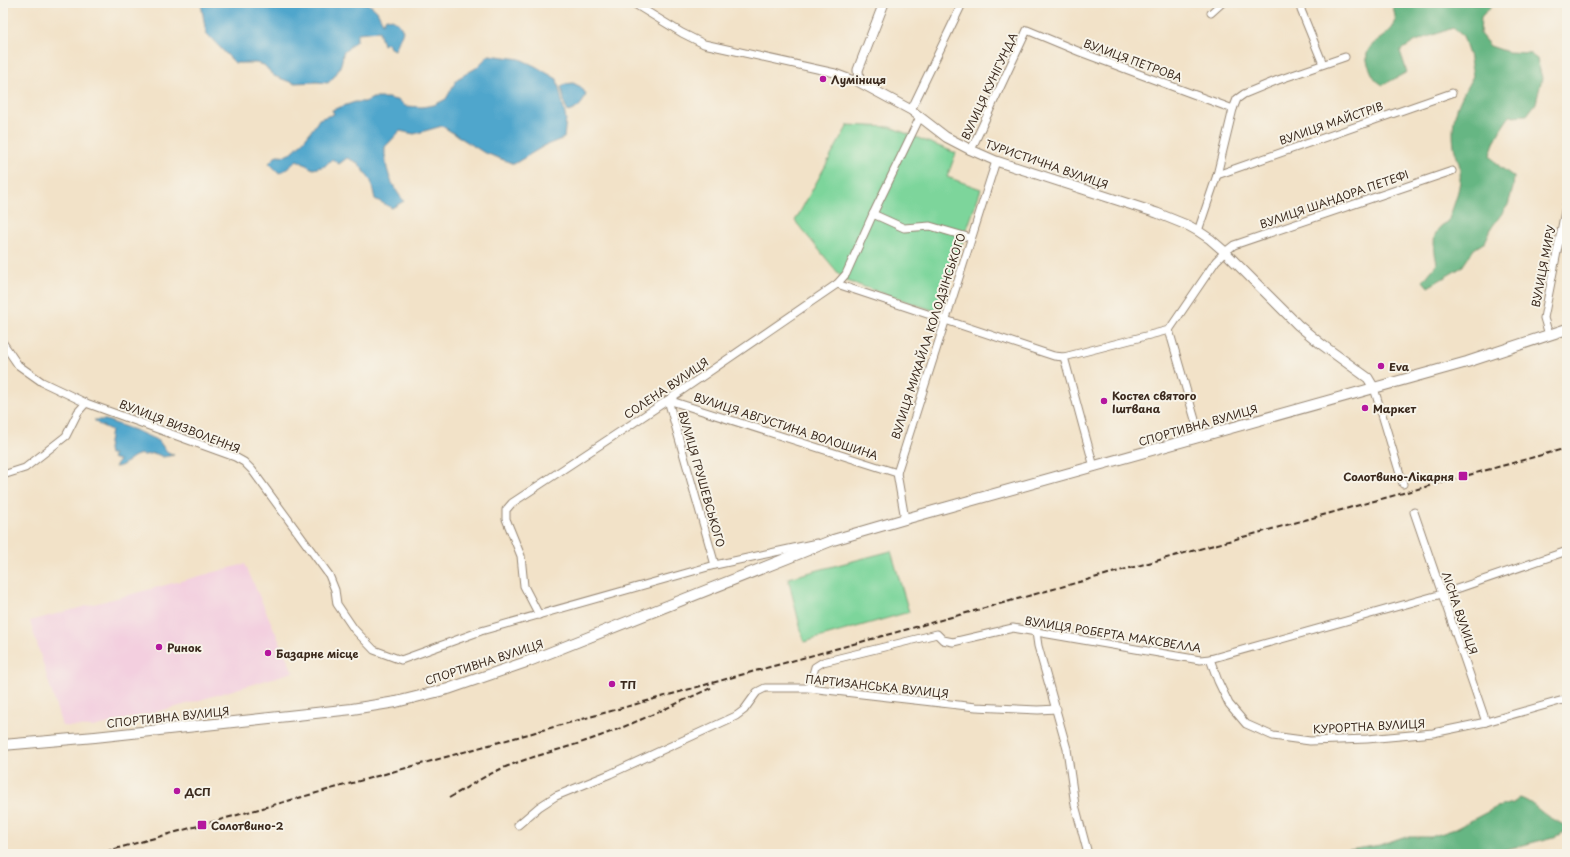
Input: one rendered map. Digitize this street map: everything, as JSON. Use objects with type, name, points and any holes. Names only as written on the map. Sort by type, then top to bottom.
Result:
[{"type":"main road","name":"СПОРТИВНА ВУЛИЦЯ","points":[[3,745],[95,737],[352,709],[396,702],[448,689],[529,661],[834,540],[1467,362],[1567,329]]},
{"type":"street","name":"ТУРИСТИЧНА ВУЛИЦЯ","points":[[633,3],[682,33],[704,44],[836,73],[859,82],[911,110],[946,137],[996,161],[1157,214],[1198,231],[1225,252],[1298,325],[1321,344],[1368,378],[1374,388]]},
{"type":"street","points":[[859,82],[858,70],[884,3]]},
{"type":"street","points":[[1210,13],[1222,3]]},
{"type":"street","points":[[1302,3],[1301,10],[1323,64]]},
{"type":"street","points":[[911,110],[961,6]]},
{"type":"street","name":"ВУЛИЦЯ ПЕТРОВА","points":[[1027,30],[1080,52],[1233,109]]},
{"type":"street","name":"ВУЛИЦЯ КУНІГУНДА","points":[[971,150],[1027,30]]},
{"type":"street","points":[[1198,231],[1217,175],[1233,109],[1237,99],[1244,94],[1345,57]]},
{"type":"street","name":"ВУЛИЦЯ МАЙСТРІВ","points":[[1217,175],[1452,93]]},
{"type":"street","name":"СОЛЕНА ВУЛИЦЯ","points":[[539,615],[524,586],[521,556],[506,519],[506,510],[512,504],[668,400],[837,284],[846,274],[920,116]]},
{"type":"street","name":"ВУЛИЦЯ МИХАЙЛА КОЛОДЗІНСЬКОГО","points":[[905,519],[897,473],[944,320],[996,161]]},
{"type":"street","name":"ВУЛИЦЯ ШАНДОРА ПЕТЕФІ","points":[[1169,330],[1216,261],[1234,245],[1452,171]]},
{"type":"street","name":"ВУЛИЦЯ МИРУ","points":[[1549,335],[1544,318],[1567,201]]},
{"type":"street","points":[[873,214],[904,228],[930,226],[971,238]]},
{"type":"street","points":[[837,284],[1054,356],[1064,357],[1169,330],[1200,436]]},
{"type":"street","name":"ВУЛИЦЯ ВИЗВОЛЕННЯ","points":[[3,343],[18,365],[42,382],[86,403],[235,457],[244,462],[252,470],[329,575],[335,590],[337,604],[354,629],[374,650],[390,656]]},
{"type":"street","points":[[1064,357],[1094,467]]},
{"type":"street","points":[[1374,388],[1403,484]]},
{"type":"street","name":"ВУЛИЦЯ АВГУСТИНА ВОЛОШИНА","points":[[668,400],[897,473]]},
{"type":"street","name":"ВУЛИЦЯ ГРУШЕВСЬКОГО","points":[[668,400],[715,565]]},
{"type":"street","points":[[3,475],[25,468],[66,436],[78,412],[86,403]]},
{"type":"street","name":"ЛІСНА ВУЛИЦЯ","points":[[1414,512],[1486,722]]},
{"type":"street","name":"СПОРТИВНА ВУЛИЦЯ","points":[[390,656],[401,660],[481,631],[715,565],[834,540]]},
{"type":"street","name":"ВУЛИЦЯ РОБЕРТА МАКСВЕЛЛА","points":[[809,688],[815,667],[822,662],[937,634],[943,640],[953,642],[1013,628],[1200,660],[1210,659],[1442,594],[1567,551]]},
{"type":"street","points":[[1036,632],[1038,646],[1057,709],[1067,749],[1075,805],[1088,854]]},
{"type":"street","name":"КУРОРТНА ВУЛИЦЯ","points":[[1210,659],[1229,704],[1246,724],[1273,736],[1310,740],[1367,739],[1432,733],[1486,722],[1567,699]]},
{"type":"street","name":"ПАРТИЗАНСЬКА ВУЛИЦЯ","points":[[518,825],[539,807],[556,796],[610,774],[736,716],[744,710],[757,692],[765,688],[809,688],[976,707],[1038,710],[1057,709]]},
{"type":"shaded area","name":"Ринок","points":[[245,564],[293,672],[180,706],[93,727],[62,726],[30,621]]},
{"type":"green space","points":[[1396,3],[1494,3],[1481,17],[1480,34],[1490,46],[1508,52],[1529,53],[1537,59],[1542,78],[1536,103],[1527,115],[1510,116],[1498,134],[1490,155],[1499,166],[1514,177],[1513,188],[1508,205],[1492,227],[1485,242],[1474,249],[1462,267],[1428,287],[1423,281],[1437,264],[1434,245],[1435,234],[1442,225],[1448,222],[1460,183],[1460,167],[1454,146],[1453,126],[1460,101],[1473,76],[1469,54],[1463,36],[1453,28],[1416,41],[1400,51],[1407,72],[1383,85],[1377,80],[1370,69],[1367,60],[1367,53],[1374,43],[1385,35],[1394,25],[1395,19],[1393,7]]},
{"type":"green space","points":[[848,125],[890,127],[956,153],[947,177],[981,189],[938,312],[844,280],[795,221]]},
{"type":"green space","points":[[891,551],[909,612],[804,642],[788,578]]},
{"type":"green space","points":[[1520,798],[1562,824],[1567,828],[1567,831],[1554,837],[1488,854],[1326,854],[1380,845],[1403,837],[1431,837],[1455,829],[1497,807],[1513,803]]},
{"type":"water","points":[[201,3],[368,3],[377,11],[383,23],[386,18],[395,20],[403,31],[395,50],[390,48],[388,43],[383,45],[379,31],[358,33],[356,41],[343,53],[342,62],[338,70],[328,83],[293,83],[274,76],[264,65],[256,63],[235,63],[206,33]]},
{"type":"water","points":[[489,55],[520,59],[557,79],[566,119],[564,138],[544,146],[514,164],[483,152],[442,126],[414,134],[400,131],[385,147],[389,176],[395,189],[404,201],[392,208],[375,199],[371,181],[358,163],[347,158],[339,164],[332,159],[325,166],[313,169],[297,160],[287,169],[279,173],[269,163],[277,155],[287,155],[296,149],[319,119],[334,114],[332,110],[355,102],[365,102],[373,98],[388,98],[400,101],[405,106],[422,107],[434,105],[446,99],[457,79],[476,68]]},
{"type":"water","points":[[573,83],[581,87],[586,94],[580,106],[568,112],[561,87],[565,84]]},
{"type":"water","points":[[94,420],[106,420],[137,431],[159,441],[166,451],[174,455],[163,457],[154,453],[139,455],[135,456],[119,467],[115,467],[119,460],[112,458],[114,454],[109,454],[108,449],[111,430],[98,424]]},
{"type":"railway","points":[[97,854],[1567,448]]},
{"type":"railway","points":[[449,798],[500,769],[618,729],[713,687]]},
{"type":"place","name":"Луміниця","points":[[823,79]]},
{"type":"place","name":"Eva","points":[[1381,366]]},
{"type":"place","name":"Костел святого Іштвана","points":[[1104,401]]},
{"type":"place","name":"Маркет","points":[[1365,408]]},
{"type":"place","name":"Солотвино-Лікарня","points":[[1463,476]]},
{"type":"place","name":"Ринок","points":[[159,647]]},
{"type":"place","name":"Базарне місце","points":[[268,653]]},
{"type":"place","name":"ТП","points":[[612,684]]},
{"type":"place","name":"ДСП","points":[[177,791]]},
{"type":"place","name":"Солотвино-2","points":[[202,825]]}]
